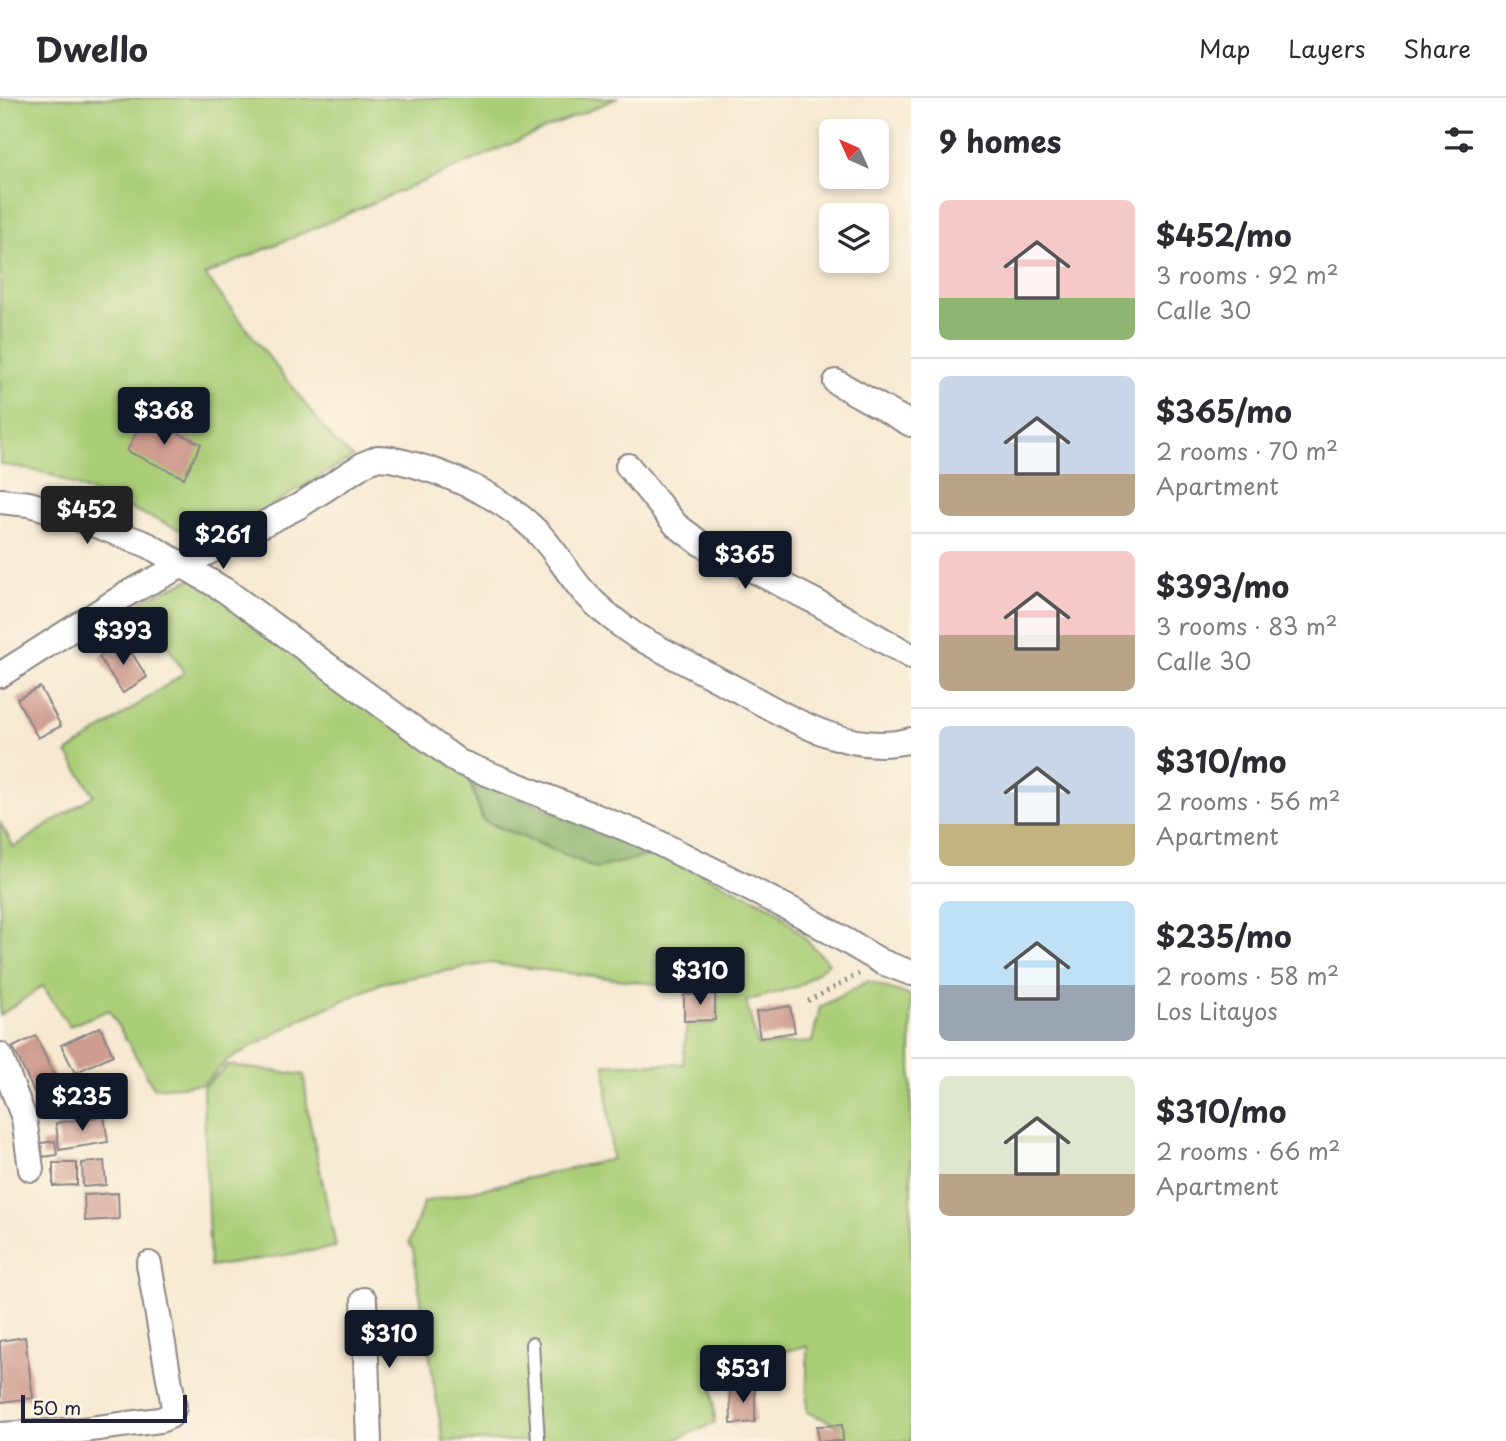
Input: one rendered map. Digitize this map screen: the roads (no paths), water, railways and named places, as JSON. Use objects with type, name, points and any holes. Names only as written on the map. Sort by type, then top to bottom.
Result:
[{"type":"street","points":[[835,382],[911,424]]},
{"type":"street","points":[[0,675],[130,592],[299,506],[364,464],[378,458],[404,461],[482,490],[505,503],[541,536],[583,591],[612,619],[636,636],[809,728],[843,739],[871,744],[911,740]]},
{"type":"street","points":[[628,466],[676,525],[700,543],[814,601],[911,656]]},
{"type":"street","points":[[0,501],[29,504],[72,516],[148,545],[186,563],[459,762],[645,836],[802,915],[882,962],[911,973]]},
{"type":"street","points":[[0,1055],[24,1118],[31,1170]]},
{"type":"street","points":[[0,1435],[83,1436],[170,1416],[174,1407],[149,1264]]},
{"type":"street","points":[[364,1300],[369,1441]]},
{"type":"lane","points":[[532,1344],[538,1441]]}]
